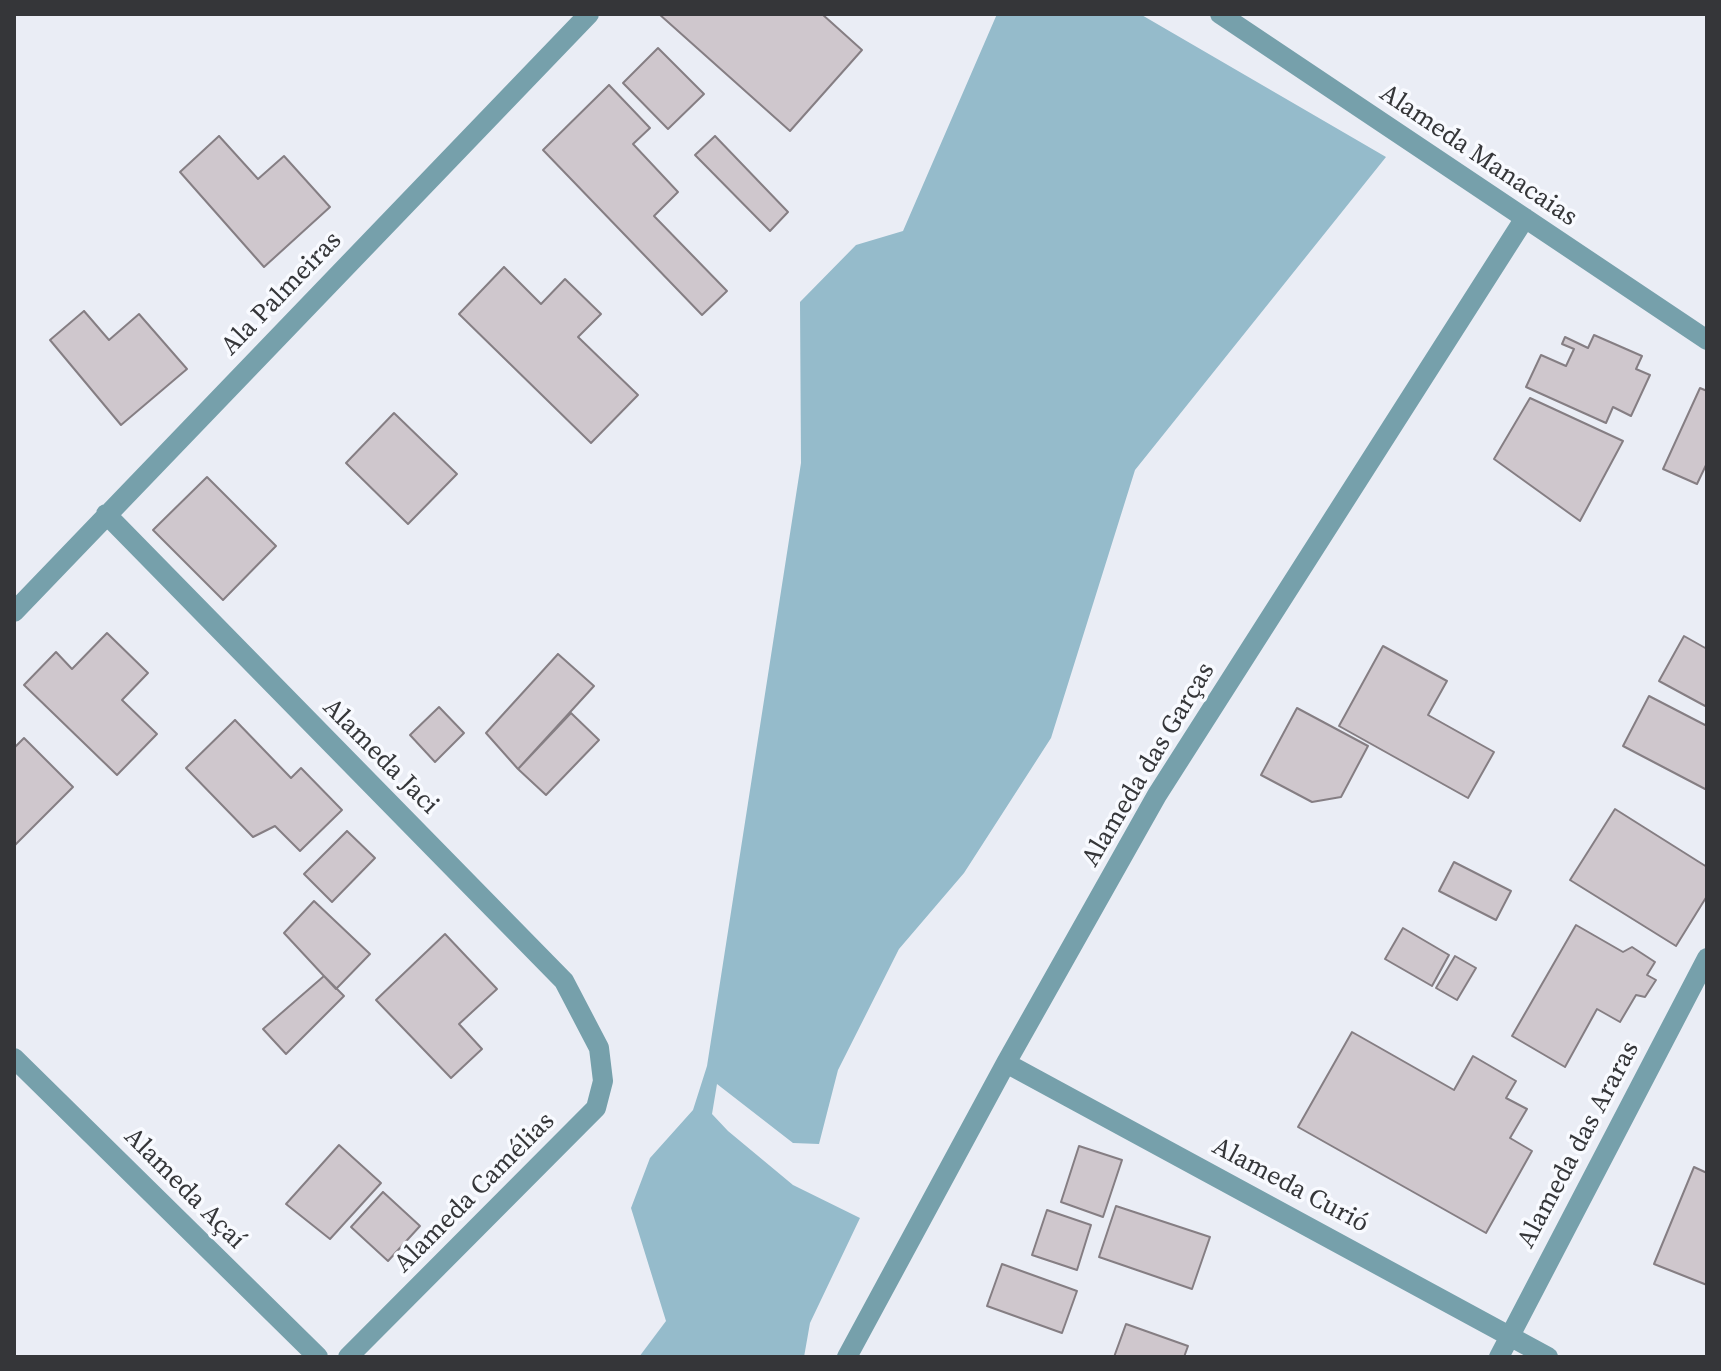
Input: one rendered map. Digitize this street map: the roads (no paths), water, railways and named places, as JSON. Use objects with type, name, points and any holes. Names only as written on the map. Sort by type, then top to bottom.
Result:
[{"type":"street","name":"Ala Palmeiras","points":[[14,612],[589,14]]},
{"type":"street","name":"Alameda Manacaias","points":[[1220,14],[1707,340]]},
{"type":"street","name":"Alameda das Garças","points":[[847,1357],[1006,1063],[1157,795],[1525,218]]},
{"type":"street","name":"Alameda Jaci","points":[[106,514],[564,981],[599,1048]]},
{"type":"street","name":"Alameda das Araras","points":[[1499,1357],[1707,958]]},
{"type":"street","name":"Alameda Camélias","points":[[348,1357],[596,1108],[603,1081],[599,1048]]},
{"type":"street","name":"Alameda Açaí","points":[[14,1058],[318,1357]]},
{"type":"street","name":"Alameda Curió","points":[[1006,1063],[1548,1357]]},
{"type":"water","points":[[997,14],[1140,14],[1386,157],[1135,470],[1051,738],[964,873],[899,949],[838,1070],[819,1144],[793,1143],[717,1084],[712,1114],[728,1131],[793,1185],[860,1218],[810,1323],[804,1357],[639,1357],[666,1321],[631,1208],[650,1158],[693,1110],[707,1066],[801,463],[800,302],[856,245],[903,231]]}]
